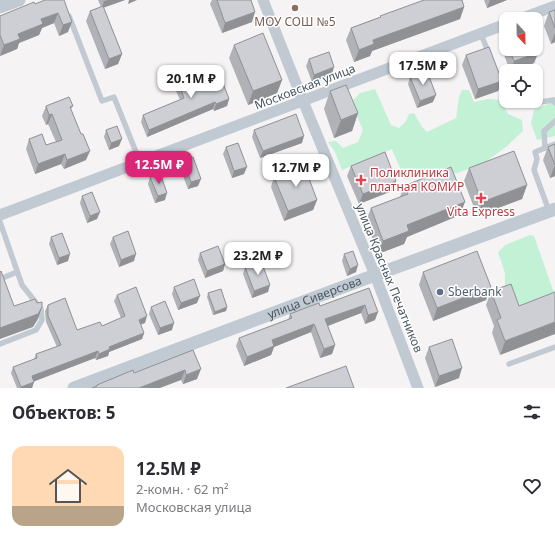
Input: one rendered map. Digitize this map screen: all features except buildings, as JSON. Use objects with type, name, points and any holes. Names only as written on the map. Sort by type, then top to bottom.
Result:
[{"type":"street","points":[[0,7],[19,0]]},
{"type":"street","name":"улица Красных Печатников","points":[[263,0],[375,275],[418,388]]},
{"type":"street","points":[[539,12],[555,6]]},
{"type":"street","name":"Московская улица","points":[[0,215],[499,27]]},
{"type":"street","name":"улица Сиверсова","points":[[74,388],[552,210]]},
{"type":"lane","points":[[67,10],[102,101],[114,97],[140,162]]},
{"type":"lane","points":[[481,34],[492,63]]},
{"type":"lane","points":[[495,71],[499,81]]},
{"type":"lane","points":[[543,102],[554,100],[555,103]]},
{"type":"lane","points":[[545,148],[544,131],[555,121]]},
{"type":"lane","points":[[552,210],[534,170],[537,159],[534,152],[555,144]]},
{"type":"lane","points":[[0,222],[22,285],[41,309],[42,320],[36,330],[0,344]]},
{"type":"lane","points":[[0,279],[17,272]]},
{"type":"lane","points":[[509,364],[555,347]]},
{"type":"green space","points":[[375,89],[391,125],[399,128],[406,121],[409,114],[414,113],[422,127],[427,132],[456,118],[459,97],[462,90],[469,90],[474,102],[488,99],[499,100],[499,108],[505,108],[508,114],[522,120],[523,131],[506,147],[485,162],[458,173],[427,173],[405,180],[392,149],[342,170],[335,152],[328,142],[336,141],[343,148],[358,142],[363,130],[351,103],[360,93]]},
{"type":"green space","points":[[555,101],[555,136],[537,140],[531,123],[534,110],[543,108],[543,106]]},
{"type":"green space","points":[[530,235],[534,236],[553,290],[555,291],[555,302],[514,311],[505,288],[505,273],[498,252],[505,245]]},
{"type":"place","name":"МОУ СОШ №5","points":[[295,8]]},
{"type":"place","name":"Поликлиника платная КОМИР","points":[[361,180]]},
{"type":"place","name":"Vita Express","points":[[481,198]]},
{"type":"place","name":"Sberbank","points":[[440,292]]}]
